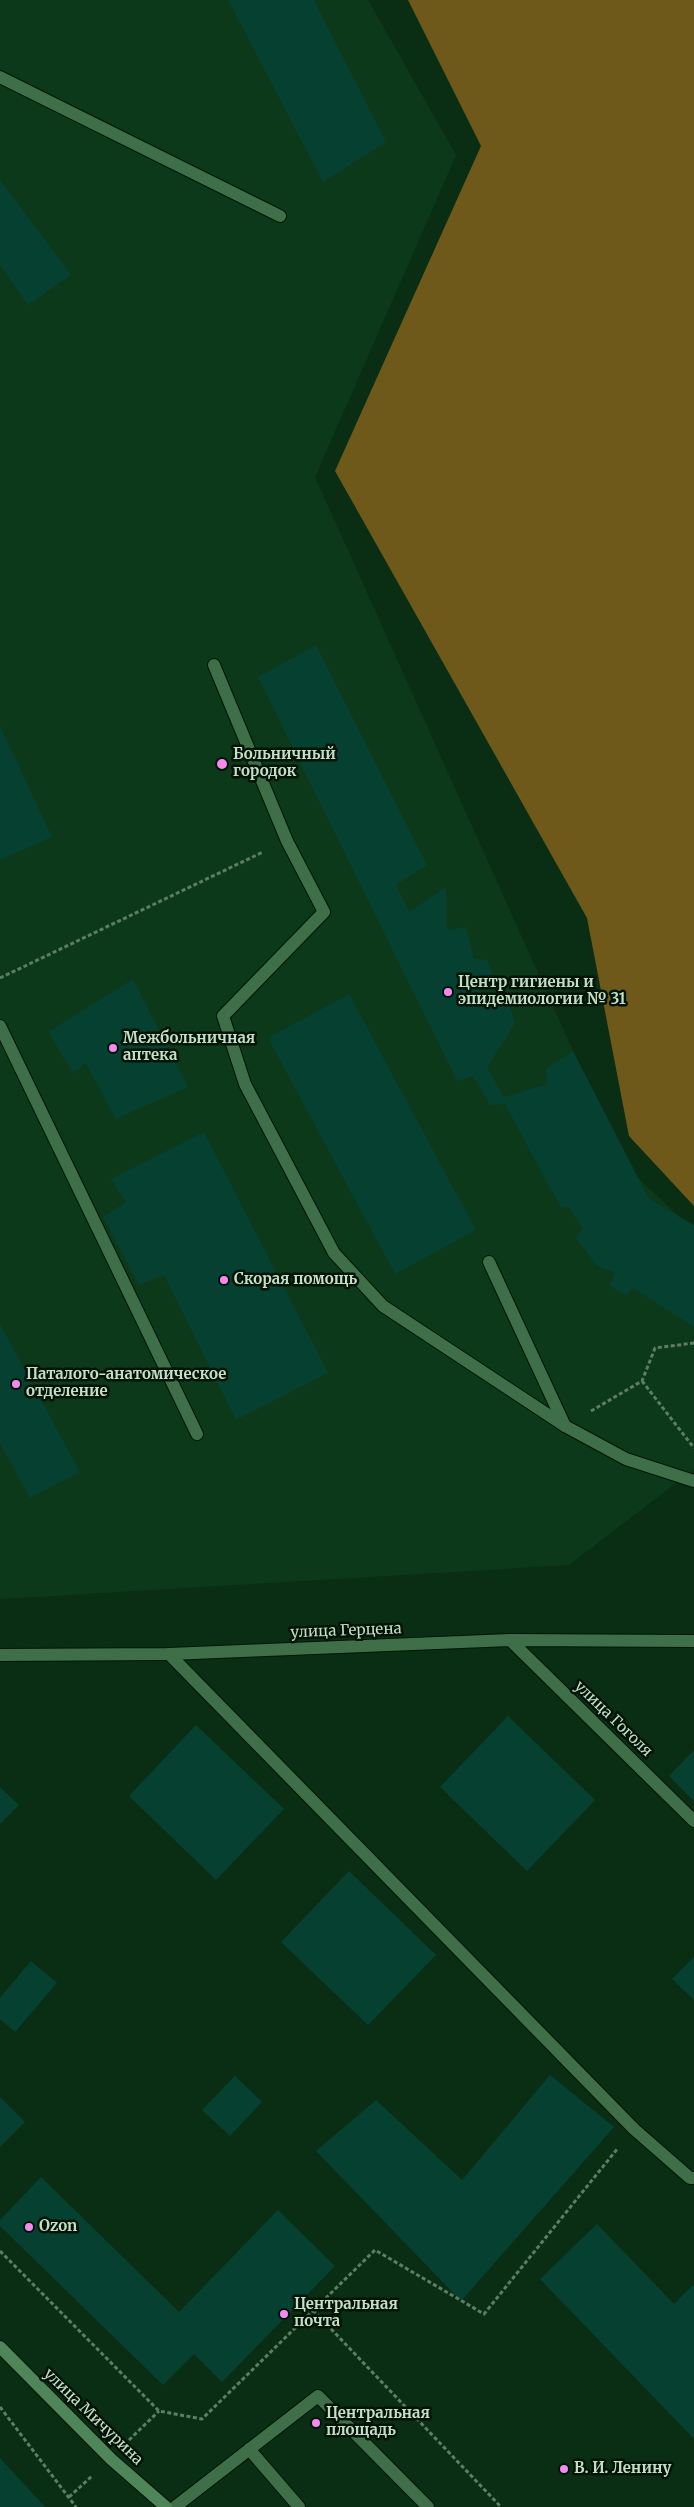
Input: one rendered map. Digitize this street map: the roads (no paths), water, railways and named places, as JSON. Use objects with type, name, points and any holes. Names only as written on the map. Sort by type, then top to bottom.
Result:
[{"type":"street","points":[[0,77],[280,216]]},
{"type":"street","points":[[214,665],[287,841],[324,912],[223,1016],[245,1084],[334,1253],[383,1306],[565,1426],[626,1459],[694,1481]]},
{"type":"street","points":[[0,1026],[197,1434]]},
{"type":"street","points":[[489,1262],[565,1426]]},
{"type":"street","name":"улица Герцена","points":[[0,1655],[170,1654],[510,1640],[694,1641]]},
{"type":"street","name":"улица Гоголя","points":[[510,1640],[694,1821]]},
{"type":"street","points":[[170,1654],[634,2129],[690,2178],[694,2178]]},
{"type":"street","name":"улица Мичурина","points":[[0,2347],[111,2459],[166,2507]]},
{"type":"street","points":[[175,2507],[318,2396],[428,2507]]},
{"type":"street","points":[[249,2450],[299,2507]]},
{"type":"place","name":"Больничный городок","points":[[222,764]]},
{"type":"place","name":"Центр гигиены и эпидемиологии № 31","points":[[448,992]]},
{"type":"place","name":"Межбольничная аптека","points":[[113,1048]]},
{"type":"place","name":"Скорая помощь","points":[[224,1280]]},
{"type":"place","name":"Паталого-анатомическое отделение","points":[[16,1384]]},
{"type":"place","name":"Ozon","points":[[29,2227]]},
{"type":"place","name":"Центральная почта","points":[[284,2314]]},
{"type":"place","name":"Центральная площадь","points":[[316,2423]]},
{"type":"place","name":"В. И. Ленину","points":[[564,2469]]}]
